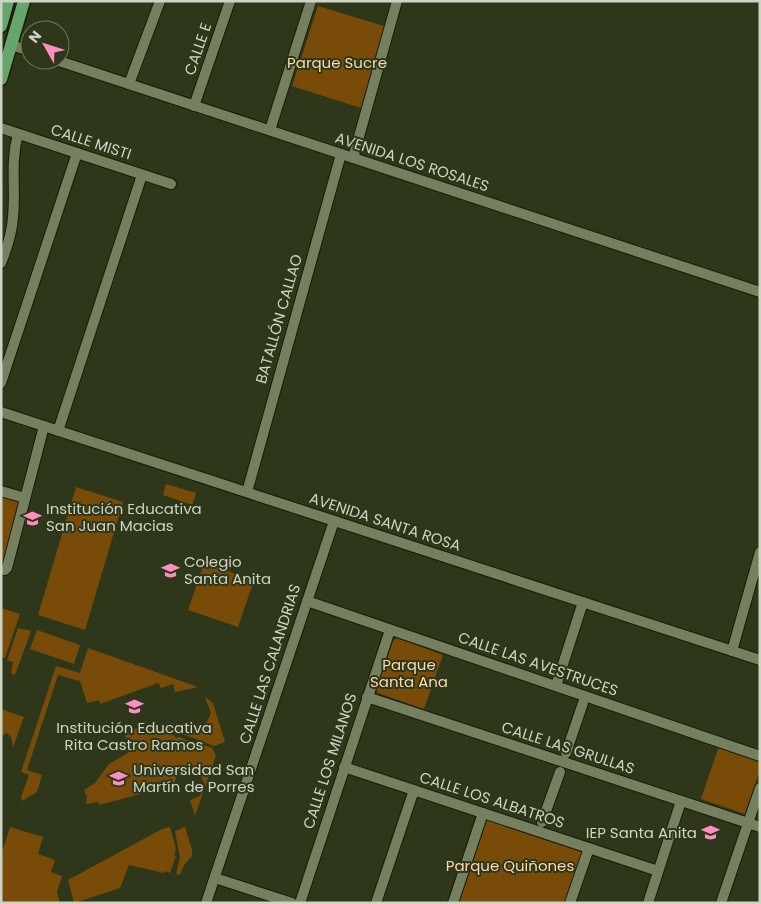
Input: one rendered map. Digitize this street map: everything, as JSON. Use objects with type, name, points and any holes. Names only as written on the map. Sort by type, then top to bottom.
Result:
[{"type":"main road","points":[[1,26],[8,1]]},
{"type":"main road","points":[[1,79],[24,1]]},
{"type":"street","name":"CALLE E","points":[[194,106],[230,1]]},
{"type":"street","points":[[270,130],[311,1]]},
{"type":"street","points":[[353,158],[396,1]]},
{"type":"street","points":[[129,84],[157,2]]},
{"type":"street","points":[[11,45],[20,48]]},
{"type":"street","name":"AVENIDA LOS ROSALES","points":[[70,65],[760,292]]},
{"type":"street","name":"CALLE MISTI","points":[[1,128],[171,184]]},
{"type":"street","points":[[1,262],[11,234],[13,151],[18,134]]},
{"type":"street","points":[[1,383],[77,153]]},
{"type":"street","name":"BATALLÓN CALLAO","points":[[247,492],[341,154]]},
{"type":"street","points":[[58,431],[142,174]]},
{"type":"street","name":"AVENIDA SANTA ROSA","points":[[1,412],[760,660]]},
{"type":"street","points":[[1,570],[8,568],[44,426]]},
{"type":"street","points":[[1,491],[26,498]]},
{"type":"street","name":"CALLE LAS CALANDRIAS","points":[[206,903],[334,521]]},
{"type":"street","points":[[732,651],[756,578],[760,552]]},
{"type":"street","name":"CALLE LAS AVESTRUCES","points":[[307,601],[760,756]]},
{"type":"street","points":[[556,686],[583,602]]},
{"type":"street","name":"CALLE LOS MILANOS","points":[[300,903],[390,630]]},
{"type":"street","name":"CALLE LAS GRULLAS","points":[[367,697],[760,827]]},
{"type":"street","points":[[566,753],[583,703]]},
{"type":"street","name":"CALLE LOS ALBATROS","points":[[344,767],[658,871]]},
{"type":"street","points":[[542,822],[560,772]]},
{"type":"street","points":[[721,903],[760,788]]},
{"type":"street","points":[[376,903],[414,790]]},
{"type":"street","points":[[648,903],[681,801]]},
{"type":"street","points":[[453,903],[483,813]]},
{"type":"street","points":[[570,903],[589,848]]},
{"type":"street","points":[[215,878],[292,903]]},
{"type":"green space","name":"Parque Sucre","points":[[318,6],[384,26],[361,108],[292,86]]},
{"type":"green space","points":[[166,484],[196,493],[192,505],[163,495]]},
{"type":"green space","points":[[76,487],[123,502],[85,630],[38,615]]},
{"type":"green space","points":[[1,497],[21,502],[7,562],[1,564]]},
{"type":"green space","points":[[204,563],[254,580],[238,627],[188,610]]},
{"type":"green space","points":[[1,608],[20,614],[5,658],[1,657]]},
{"type":"green space","points":[[18,628],[31,631],[15,675],[11,673],[13,662],[7,660]]},
{"type":"green space","points":[[37,630],[80,645],[74,664],[30,649]]},
{"type":"green space","name":"Parque Santa Ana","points":[[397,638],[443,655],[424,709],[378,693],[376,690],[393,641]]},
{"type":"green space","points":[[88,648],[198,687],[175,692],[173,684],[161,688],[158,683],[100,704],[99,700],[87,703],[80,681],[58,675],[27,770],[42,775],[37,792],[22,801],[21,797],[29,775],[21,772],[56,666],[80,673]]},
{"type":"green space","points":[[205,697],[213,703],[225,742],[214,746],[161,726],[172,723],[190,731],[200,729],[204,726],[211,713]]},
{"type":"green space","points":[[1,709],[24,717],[13,747],[11,737],[7,733],[1,736]]},
{"type":"green space","points":[[142,724],[196,745],[198,743],[212,748],[216,755],[195,816],[190,800],[200,796],[205,785],[200,774],[188,769],[177,774],[174,785],[99,805],[98,802],[86,804],[87,796],[84,790],[95,783],[109,764],[133,750],[125,736]]},
{"type":"green space","points":[[719,746],[760,760],[760,770],[745,814],[701,799]]},
{"type":"green space","name":"Parque Quiñones","points":[[487,819],[582,852],[565,903],[459,903]]},
{"type":"green space","points":[[10,827],[43,837],[38,854],[55,860],[51,872],[62,876],[57,892],[60,903],[1,903],[1,855]]},
{"type":"green space","points":[[170,827],[176,849],[174,855],[176,856],[170,873],[129,865],[120,888],[74,903],[68,880],[162,829]]},
{"type":"green space","points":[[185,827],[192,856],[184,865],[180,875],[176,874],[180,858],[175,831]]},
{"type":"place","name":"Institución Educativa San Juan Macias","points":[[32,518]]},
{"type":"place","name":"Colegio Santa Anita","points":[[170,571]]},
{"type":"place","name":"Institución Educativa Rita Castro Ramos","points":[[134,707]]},
{"type":"place","name":"Universidad San Martín de Porres","points":[[119,779]]},
{"type":"place","name":"IEP Santa Anita","points":[[711,833]]}]
